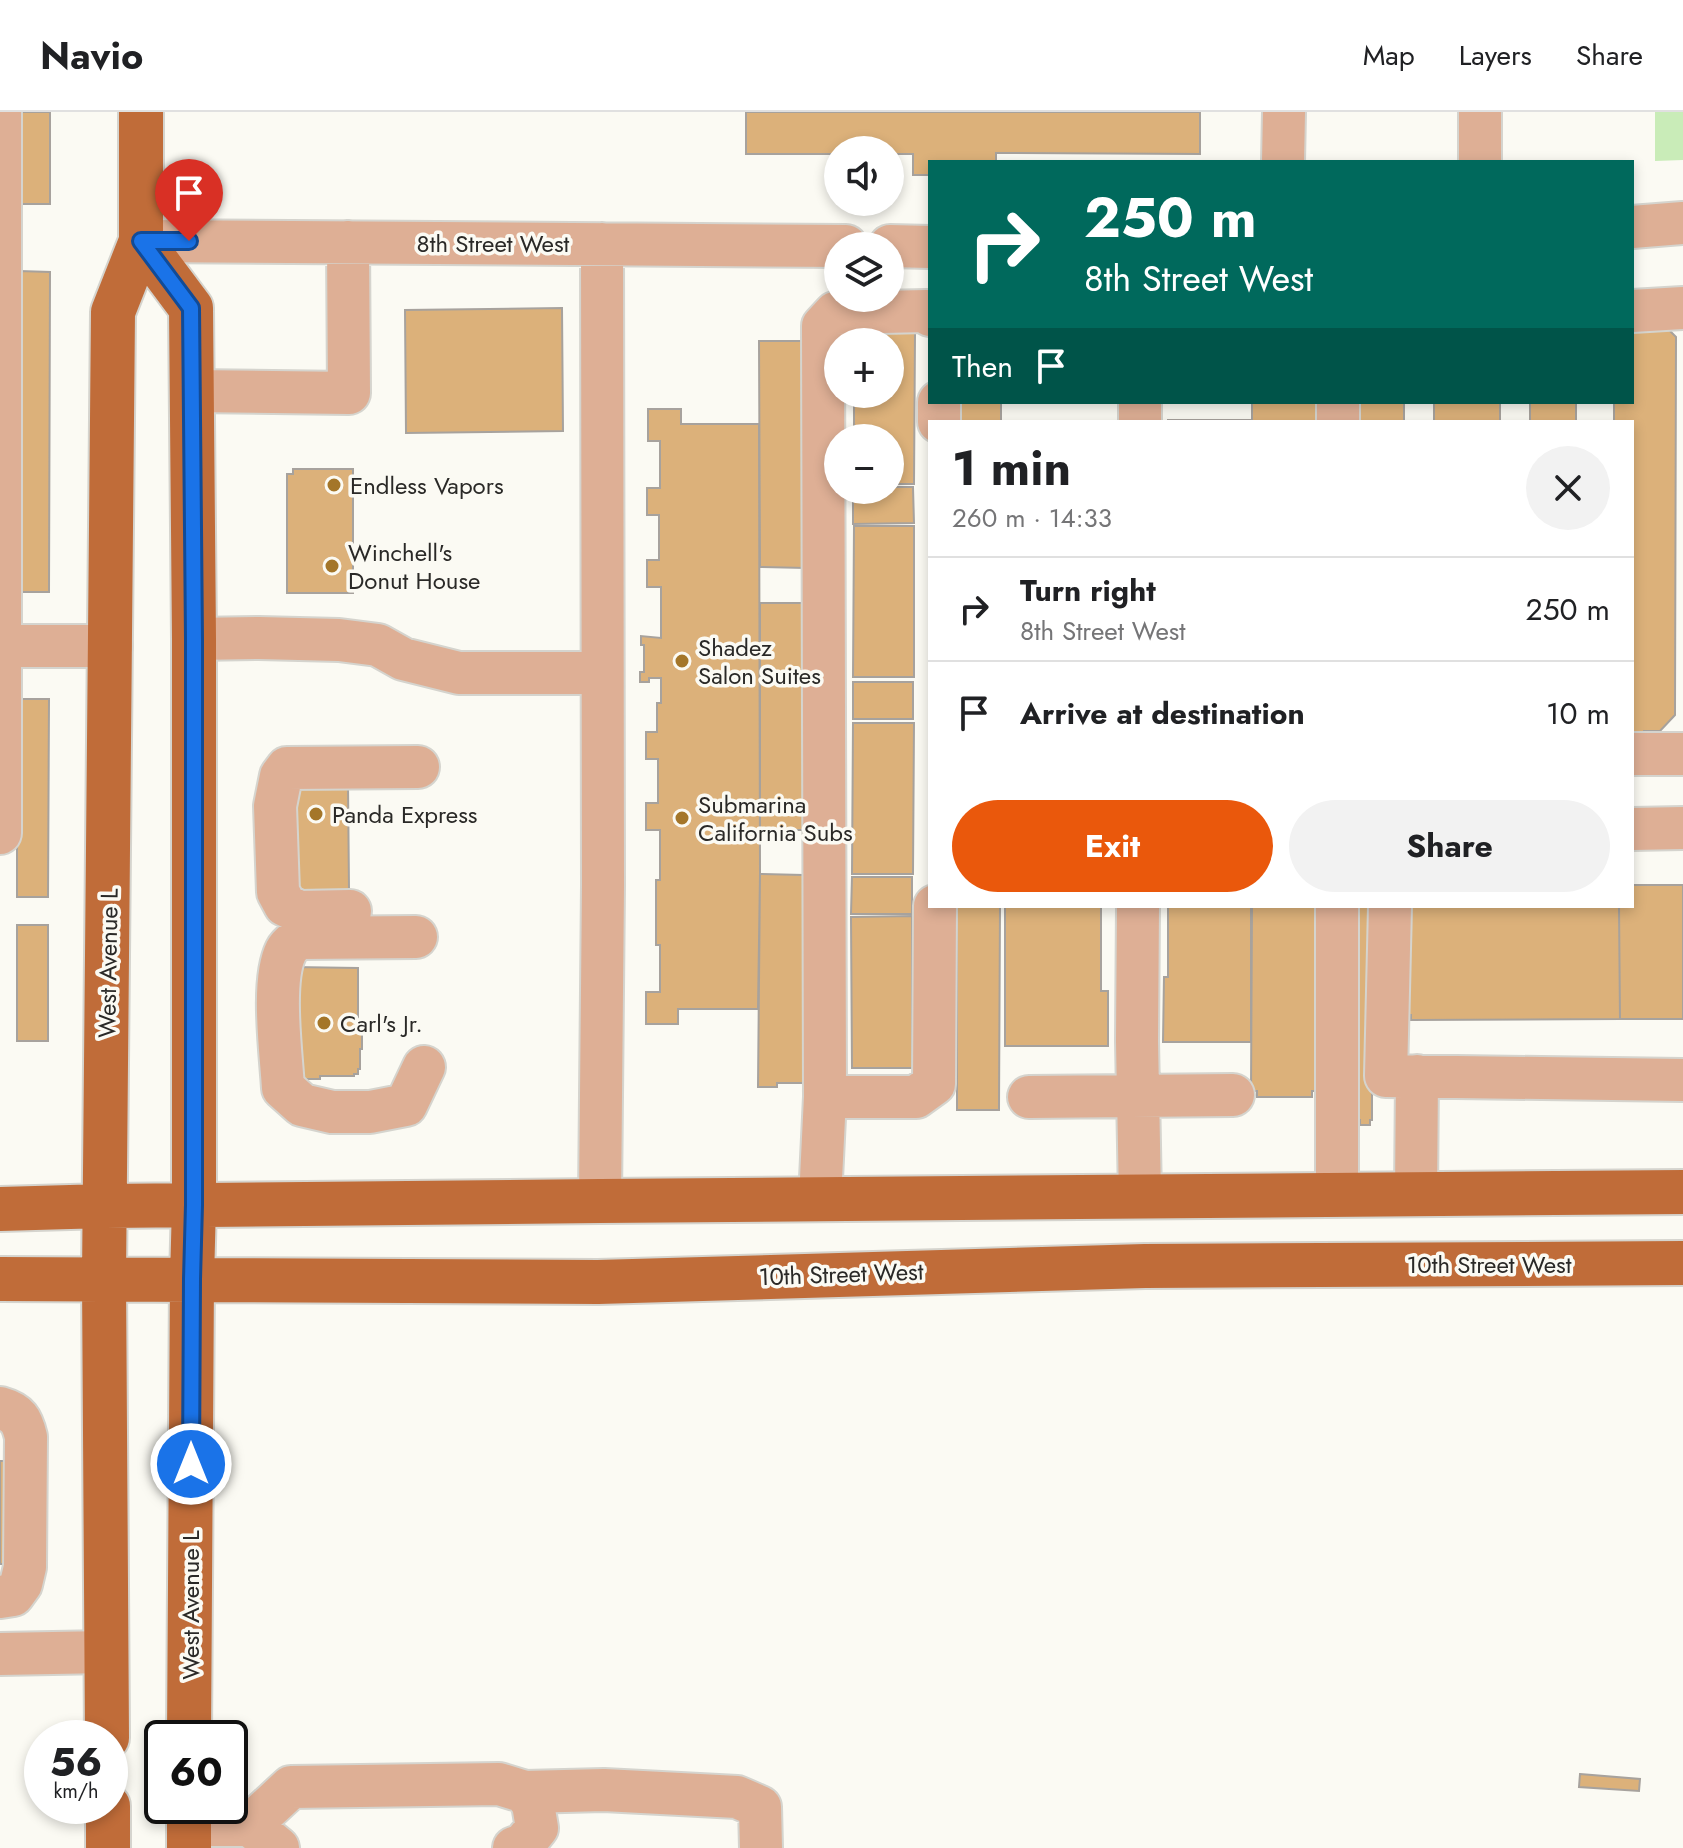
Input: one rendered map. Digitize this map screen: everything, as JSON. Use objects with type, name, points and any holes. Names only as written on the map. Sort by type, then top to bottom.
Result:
[{"type":"main road","name":"West Avenue L","points":[[107,1720],[104,1278],[113,312],[141,241],[141,112]]},
{"type":"main road","name":"West Avenue L","points":[[141,241],[191,308],[194,1205],[189,1720]]},
{"type":"main road","points":[[0,1209],[1683,1192]]},
{"type":"main road","name":"10th Street West","points":[[0,1279],[598,1282],[1145,1266],[1683,1263]]},
{"type":"main road","points":[[108,1824],[108,1848]]},
{"type":"street","points":[[0,112],[0,833]]},
{"type":"street","points":[[1283,160],[1284,112]]},
{"type":"street","points":[[1480,112],[1480,160]]},
{"type":"street","points":[[1634,227],[1683,223]]},
{"type":"street","name":"8th Street West","points":[[141,241],[824,246]]},
{"type":"street","points":[[191,391],[349,393],[348,242]]},
{"type":"street","points":[[600,1201],[602,244]]},
{"type":"street","points":[[904,246],[928,247]]},
{"type":"street","points":[[1634,311],[1683,308]]},
{"type":"street","points":[[820,1199],[825,1097],[823,326],[835,313],[928,312]]},
{"type":"street","points":[[194,639],[339,640],[378,645],[403,659],[459,673],[602,673]]},
{"type":"street","points":[[0,646],[111,646]]},
{"type":"street","points":[[1634,754],[1683,754]]},
{"type":"street","points":[[418,767],[287,768],[281,776],[275,806],[278,892],[285,905],[299,912],[416,924],[299,938],[287,948],[280,968],[278,1024],[283,1088],[302,1105],[332,1112],[370,1112],[406,1105],[424,1067]]},
{"type":"street","points":[[1634,829],[1683,828]]},
{"type":"street","points":[[825,1097],[916,1097],[934,1084],[935,908]]},
{"type":"street","points":[[1138,908],[1140,1197]]},
{"type":"street","points":[[1337,908],[1337,1195]]},
{"type":"street","points":[[1390,908],[1386,1076],[1683,1080]]},
{"type":"street","points":[[1416,1194],[1417,1076]]},
{"type":"street","points":[[1029,1097],[1233,1095]]},
{"type":"street","points":[[0,1408],[11,1411],[23,1423],[26,1452],[25,1567],[21,1584],[13,1595],[0,1597]]},
{"type":"street","points":[[0,1654],[106,1652]]},
{"type":"street","points":[[189,1826],[264,1836],[291,1787],[499,1784],[525,1792],[604,1790],[737,1797],[760,1807],[761,1848]]},
{"type":"street","points":[[514,1848],[523,1845],[537,1828],[533,1804],[525,1792]]},
{"type":"green space","points":[[1655,112],[1683,112],[1683,160],[1655,161]]},
{"type":"building","points":[[20,112],[50,112],[50,204],[20,204]]},
{"type":"building","points":[[746,112],[1200,112],[1200,154],[996,153],[996,160],[928,160],[928,175],[913,175],[913,154],[904,154],[904,136],[824,136],[824,154],[746,154]]},
{"type":"building","points":[[19,271],[50,272],[49,592],[18,592]]},
{"type":"building","points":[[562,308],[563,431],[406,433],[405,310]]},
{"type":"building","points":[[1661,322],[1676,337],[1675,715],[1660,731],[1644,731],[1644,735],[1634,735],[1634,420],[1614,420],[1614,404],[1634,404],[1634,326]]},
{"type":"building","points":[[904,333],[915,333],[914,484],[904,484],[904,424],[854,424],[854,408],[904,408]]},
{"type":"building","points":[[759,341],[805,341],[805,568],[760,567]]},
{"type":"building","points":[[959,404],[1001,404],[1001,420],[958,420]]},
{"type":"building","points":[[1252,404],[1320,404],[1320,420],[1252,420]]},
{"type":"building","points":[[1358,404],[1404,404],[1404,420],[1358,420]]},
{"type":"building","points":[[1434,404],[1500,404],[1500,420],[1434,420]]},
{"type":"building","points":[[1530,404],[1576,404],[1576,420],[1530,420]]},
{"type":"building","points":[[648,409],[681,409],[681,424],[759,424],[758,1009],[678,1009],[678,1024],[646,1024],[646,992],[660,992],[656,880],[660,880],[660,830],[646,830],[646,803],[658,803],[658,759],[646,759],[646,732],[657,732],[657,703],[661,703],[661,678],[640,682],[640,672],[644,672],[641,636],[661,638],[661,587],[647,587],[647,560],[659,560],[659,515],[647,515],[647,488],[660,488],[660,441],[648,441]]},
{"type":"building","points":[[293,469],[353,469],[353,593],[287,593],[287,474],[293,474]]},
{"type":"building","points":[[904,487],[913,487],[914,523],[853,524],[853,504],[904,504]]},
{"type":"building","points":[[854,526],[914,526],[914,677],[853,677]]},
{"type":"building","points":[[760,603],[804,603],[804,830],[760,830]]},
{"type":"building","points":[[853,682],[913,682],[913,719],[853,719]]},
{"type":"building","points":[[17,699],[49,699],[48,897],[17,897]]},
{"type":"building","points":[[853,723],[914,723],[913,874],[852,874]]},
{"type":"building","name":"Panda Express","points":[[283,784],[348,784],[349,890],[291,890]]},
{"type":"building","points":[[760,874],[803,875],[803,1001],[807,1001],[807,1083],[777,1083],[777,1087],[758,1087]]},
{"type":"building","points":[[852,877],[912,877],[912,914],[851,914]]},
{"type":"building","points":[[1634,885],[1683,885],[1683,1019],[1620,1019],[1619,908],[1634,908]]},
{"type":"building","points":[[957,908],[1000,908],[999,1110],[957,1110]]},
{"type":"building","points":[[1005,908],[1101,908],[1101,991],[1108,991],[1108,1046],[1005,1046]]},
{"type":"building","points":[[1168,908],[1251,908],[1251,1042],[1163,1042],[1164,977],[1168,977]]},
{"type":"building","points":[[1252,908],[1319,908],[1318,1091],[1312,1091],[1312,1097],[1257,1097],[1257,1091],[1251,1091]]},
{"type":"building","points":[[1357,908],[1372,908],[1372,1120],[1370,1125],[1360,1125],[1360,1120],[1357,1120]]},
{"type":"building","points":[[1403,908],[1619,908],[1620,1019],[1411,1020],[1411,1015],[1403,1015]]},
{"type":"building","points":[[912,916],[912,1068],[852,1068],[851,917]]},
{"type":"building","points":[[17,925],[48,925],[48,1041],[17,1041]]},
{"type":"building","name":"Carl's Jr.","points":[[293,967],[358,968],[358,1020],[362,1020],[362,1049],[358,1074],[293,1079]]},
{"type":"building","points":[[0,1461],[9,1461],[12,1564],[0,1564]]},
{"type":"building","points":[[1580,1774],[1640,1779],[1639,1791],[1579,1787]]},
{"type":"place","name":"Endless Vapors","points":[[334,485]]},
{"type":"place","name":"Winchell's Donut House","points":[[332,566]]},
{"type":"place","name":"Shadez Salon Suites","points":[[682,661]]},
{"type":"place","name":"Panda Express","points":[[316,814]]},
{"type":"place","name":"Submarina California Subs","points":[[682,818]]},
{"type":"place","name":"Carl's Jr.","points":[[324,1023]]},
{"type":"route","points":[[189,241],[141,241],[191,308],[194,1205],[191,1464]]}]
